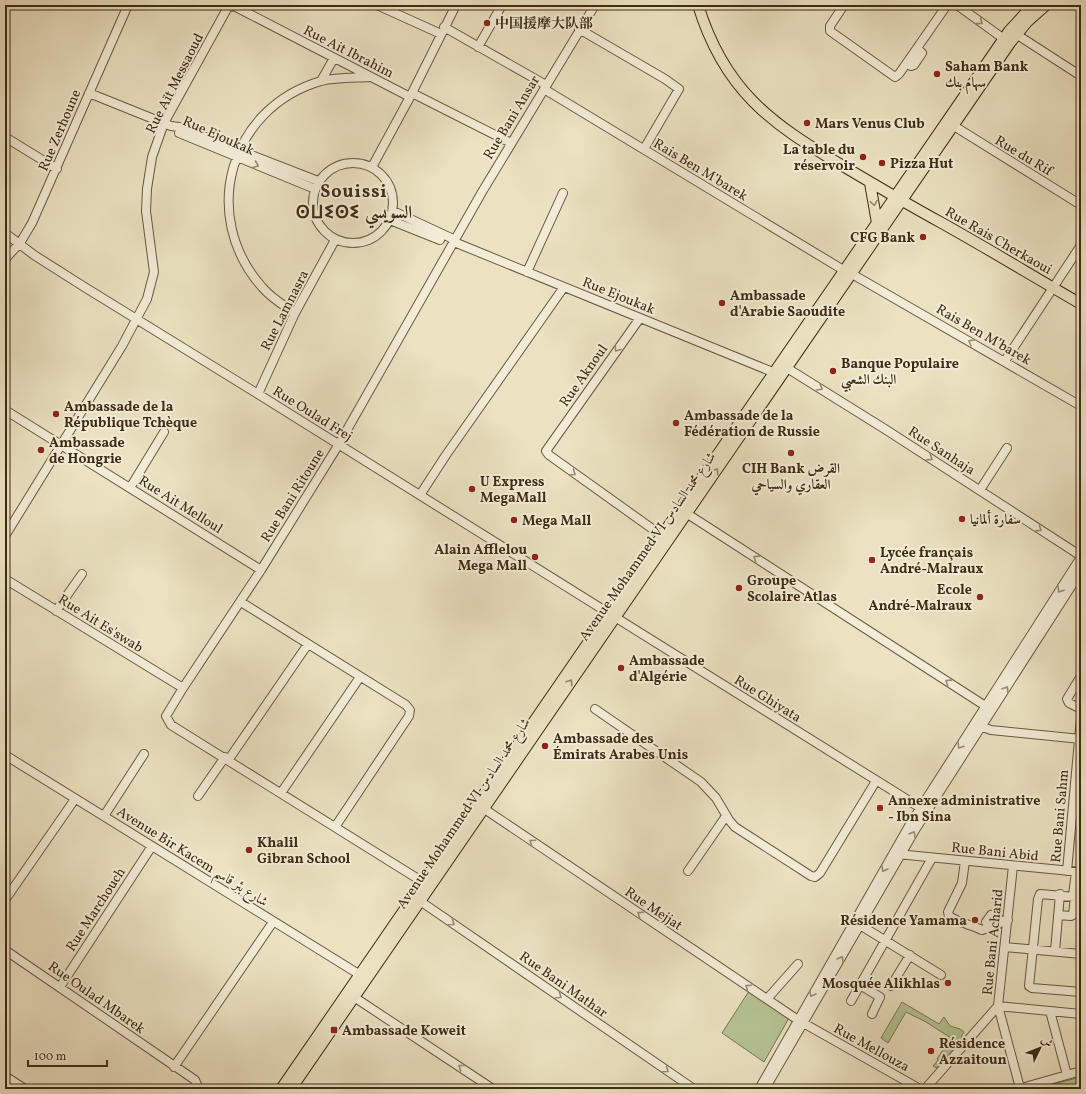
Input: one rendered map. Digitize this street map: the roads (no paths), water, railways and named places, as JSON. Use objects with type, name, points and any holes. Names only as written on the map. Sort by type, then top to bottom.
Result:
[{"type":"main road","name":"Rue Rais Cherkaoui","points":[[698,5],[709,36],[724,65],[757,106],[781,128],[870,182],[1081,304]]},
{"type":"main road","name":"Avenue Mohammed VI شارع محمد السادس","points":[[291,1089],[354,997],[363,977],[423,882],[686,513],[787,368],[1014,24],[1033,5]]},
{"type":"main road","name":"Avenue Mohammed VI شارع محمد السادس","points":[[281,1089],[420,901],[612,615],[661,535],[775,372],[849,272],[877,223],[899,199],[954,126],[1016,34],[1046,5]]},
{"type":"main road","points":[[870,182],[877,223]]},
{"type":"street","name":"Rue Zerhoune","points":[[5,259],[20,243],[32,223],[128,5]]},
{"type":"street","name":"Rais Ben M’barek","points":[[377,5],[478,46],[644,149],[849,272],[1081,406]]},
{"type":"street","points":[[372,167],[411,95],[456,5]]},
{"type":"street","points":[[478,46],[502,5]]},
{"type":"street","name":"Rue Bani Ansar","points":[[454,243],[511,143],[595,5]]},
{"type":"street","points":[[844,5],[830,26],[831,32],[893,76],[898,75],[947,5]]},
{"type":"street","points":[[957,5],[1004,39]]},
{"type":"street","name":"Rue Ait Ibrahim","points":[[234,6],[370,77],[511,143]]},
{"type":"street","name":"Rue Aït Messaoud","points":[[5,536],[138,320],[152,286],[154,272],[146,210],[147,189],[152,157],[228,7],[234,6]]},
{"type":"street","points":[[579,29],[665,80],[679,90],[644,149]]},
{"type":"street","points":[[1016,34],[1081,76]]},
{"type":"street","points":[[321,82],[334,58]]},
{"type":"street","points":[[295,313],[274,299],[262,288],[242,260],[235,244],[229,222],[228,205],[230,181],[238,154],[258,121],[269,110],[292,94],[321,82],[341,78],[370,77]]},
{"type":"street","name":"Rue Ejoukak","points":[[89,93],[167,125],[182,134],[318,181]]},
{"type":"street","name":"Rue du Rif","points":[[954,126],[1081,205]]},
{"type":"street","points":[[5,137],[57,169]]},
{"type":"street","name":"Rue Ejoukak","points":[[238,154],[315,189]]},
{"type":"street","points":[[348,163],[359,163],[372,167],[386,180],[391,189],[393,211],[390,220],[382,231],[371,239],[358,243],[345,243],[335,240],[321,228],[314,215],[312,201],[318,181],[327,171],[348,163]]},
{"type":"street","points":[[527,272],[563,193]]},
{"type":"street","name":"Rue Ejoukak","points":[[393,211],[451,238],[454,243]]},
{"type":"street","name":"Rue Ejoukak","points":[[390,220],[447,243],[454,243],[775,372]]},
{"type":"street","name":"Rue Oulad Frej","points":[[5,233],[42,260],[612,615]]},
{"type":"street","name":"Rue Lamnasra","points":[[258,394],[295,313],[335,240]]},
{"type":"street","name":"Rue Bani Ritoune","points":[[227,758],[171,724],[166,716],[241,602],[339,444],[454,243]]},
{"type":"street","points":[[1005,361],[1081,246]]},
{"type":"street","points":[[420,495],[446,455],[564,287]]},
{"type":"street","name":"Rue Aknoul","points":[[640,318],[548,448],[547,454],[661,535]]},
{"type":"street","name":"Rue Sanhaja","points":[[787,368],[980,490],[1081,557]]},
{"type":"street","name":"Rue Ait Melloul","points":[[5,410],[261,570]]},
{"type":"street","points":[[130,488],[164,432]]},
{"type":"street","points":[[980,490],[1007,448]]},
{"type":"street","points":[[686,513],[989,708]]},
{"type":"street","points":[[765,1089],[804,1024],[900,855],[921,808],[981,727],[989,708],[1081,557]]},
{"type":"street","points":[[989,708],[1081,571]]},
{"type":"street","points":[[56,611],[82,574]]},
{"type":"street","name":"Rue Ait Es'swab","points":[[5,579],[183,688]]},
{"type":"street","points":[[241,602],[406,705],[410,713],[334,826]]},
{"type":"street","name":"Rue Ghiyata","points":[[612,615],[921,808]]},
{"type":"street","points":[[198,796],[227,758],[308,644]]},
{"type":"street","points":[[1081,676],[1066,699],[1069,703],[1081,709]]},
{"type":"street","points":[[281,793],[360,677]]},
{"type":"street","points":[[595,709],[700,782],[716,798],[726,816],[736,826],[808,875],[815,877],[820,874],[876,781]]},
{"type":"street","name":"Rue Bani Sahm","points":[[1067,871],[1078,790],[1081,718]]},
{"type":"street","points":[[981,727],[1080,739]]},
{"type":"street","points":[[104,816],[144,754]]},
{"type":"street","name":"Avenue Bir Kacem شارع بئر قاسم","points":[[5,755],[363,977]]},
{"type":"street","points":[[227,758],[423,882]]},
{"type":"street","points":[[5,900],[75,799]]},
{"type":"street","name":"Rue Mejjat","points":[[483,808],[804,1024]]},
{"type":"street","points":[[688,871],[726,816]]},
{"type":"street","name":"Rue Marchouch","points":[[60,987],[152,846]]},
{"type":"street","points":[[759,1089],[804,1024],[900,855]]},
{"type":"street","name":"Rue Bani Abid","points":[[900,855],[1079,872]]},
{"type":"street","points":[[851,1001],[932,858]]},
{"type":"street","points":[[966,861],[962,883],[948,912],[949,916],[964,925],[974,926],[982,930],[1006,921]]},
{"type":"street","name":"Rue Bani Acharid","points":[[925,1089],[998,1006],[1013,866]]},
{"type":"street","points":[[1058,915],[1073,915],[1076,898],[1073,895],[1079,872]]},
{"type":"street","points":[[1073,895],[1042,893],[1038,897],[1030,987],[1081,992]]},
{"type":"street","points":[[1054,952],[1060,894]]},
{"type":"street","name":"Rue Bani Mathar","points":[[420,901],[694,1089]]},
{"type":"street","points":[[986,922],[991,915],[1006,921]]},
{"type":"street","points":[[174,1066],[273,922]]},
{"type":"street","points":[[860,925],[941,975]]},
{"type":"street","points":[[1005,946],[1081,954]]},
{"type":"street","name":"Rue Oulad Mbarek","points":[[5,950],[194,1080],[198,1089]]},
{"type":"street","points":[[891,986],[910,955]]},
{"type":"street","points":[[767,999],[798,964]]},
{"type":"street","points":[[860,985],[880,998],[872,1014]]},
{"type":"street","points":[[354,997],[493,1089]]},
{"type":"street","points":[[1081,1014],[998,1006],[1019,1089],[1081,1071]]},
{"type":"street","points":[[1050,1011],[1067,1075]]},
{"type":"street","name":"Rue Mellouza","points":[[804,1024],[920,1089]]},
{"type":"street","points":[[5,1076],[25,1089]]},
{"type":"place","name":"中国援摩大队部","points":[[487,23]]},
{"type":"place","name":"Saham Bank سهام بنك","points":[[937,74]]},
{"type":"place","name":"Mars Venus Club","points":[[807,123]]},
{"type":"place","name":"La table du réservoir","points":[[863,157]]},
{"type":"place","name":"Pizza Hut","points":[[882,163]]},
{"type":"place","name":"CFG Bank","points":[[923,237]]},
{"type":"place","name":"Ambassade d'Arabie Saoudite","points":[[722,303]]},
{"type":"place","name":"Banque Populaire البنك الشعبي","points":[[833,371]]},
{"type":"place","name":"Ambassade de la République Tchèque","points":[[56,414]]},
{"type":"place","name":"Ambassade de la Fédération de Russie","points":[[676,423]]},
{"type":"place","name":"Ambassade de Hongrie","points":[[41,450]]},
{"type":"place","name":"CIH Bank القرض العقاري والسياحي","points":[[791,453]]},
{"type":"place","name":"U Express MegaMall","points":[[472,489]]},
{"type":"place","name":"سفارة ألمانيا","points":[[962,519]]},
{"type":"place","name":"Mega Mall","points":[[514,520]]},
{"type":"place","name":"Alain Afflelou Mega Mall","points":[[535,557]]},
{"type":"place","name":"Lycée français André-Malraux","points":[[872,560]]},
{"type":"place","name":"Groupe Scolaire Atlas","points":[[739,588]]},
{"type":"place","name":"Ecole André-Malraux","points":[[980,597]]},
{"type":"place","name":"Ambassade d'Algérie","points":[[621,668]]},
{"type":"place","name":"Ambassade des Émirats Arabes Unis","points":[[545,746]]},
{"type":"place","name":"Annexe administrative - Ibn Sina","points":[[880,808]]},
{"type":"place","name":"Khalil Gibran School","points":[[249,850]]},
{"type":"place","name":"Résidence Yamama","points":[[975,920]]},
{"type":"place","name":"Mosquée Alikhlas","points":[[948,983]]},
{"type":"place","name":"Ambassade Koweit","points":[[334,1030]]},
{"type":"place","name":"Résidence Azzaitoun","points":[[931,1051]]},
{"type":"district","name":"Souissi ⵙⵡⵉⵙⵉ السويسي","points":[[354,201]]}]
